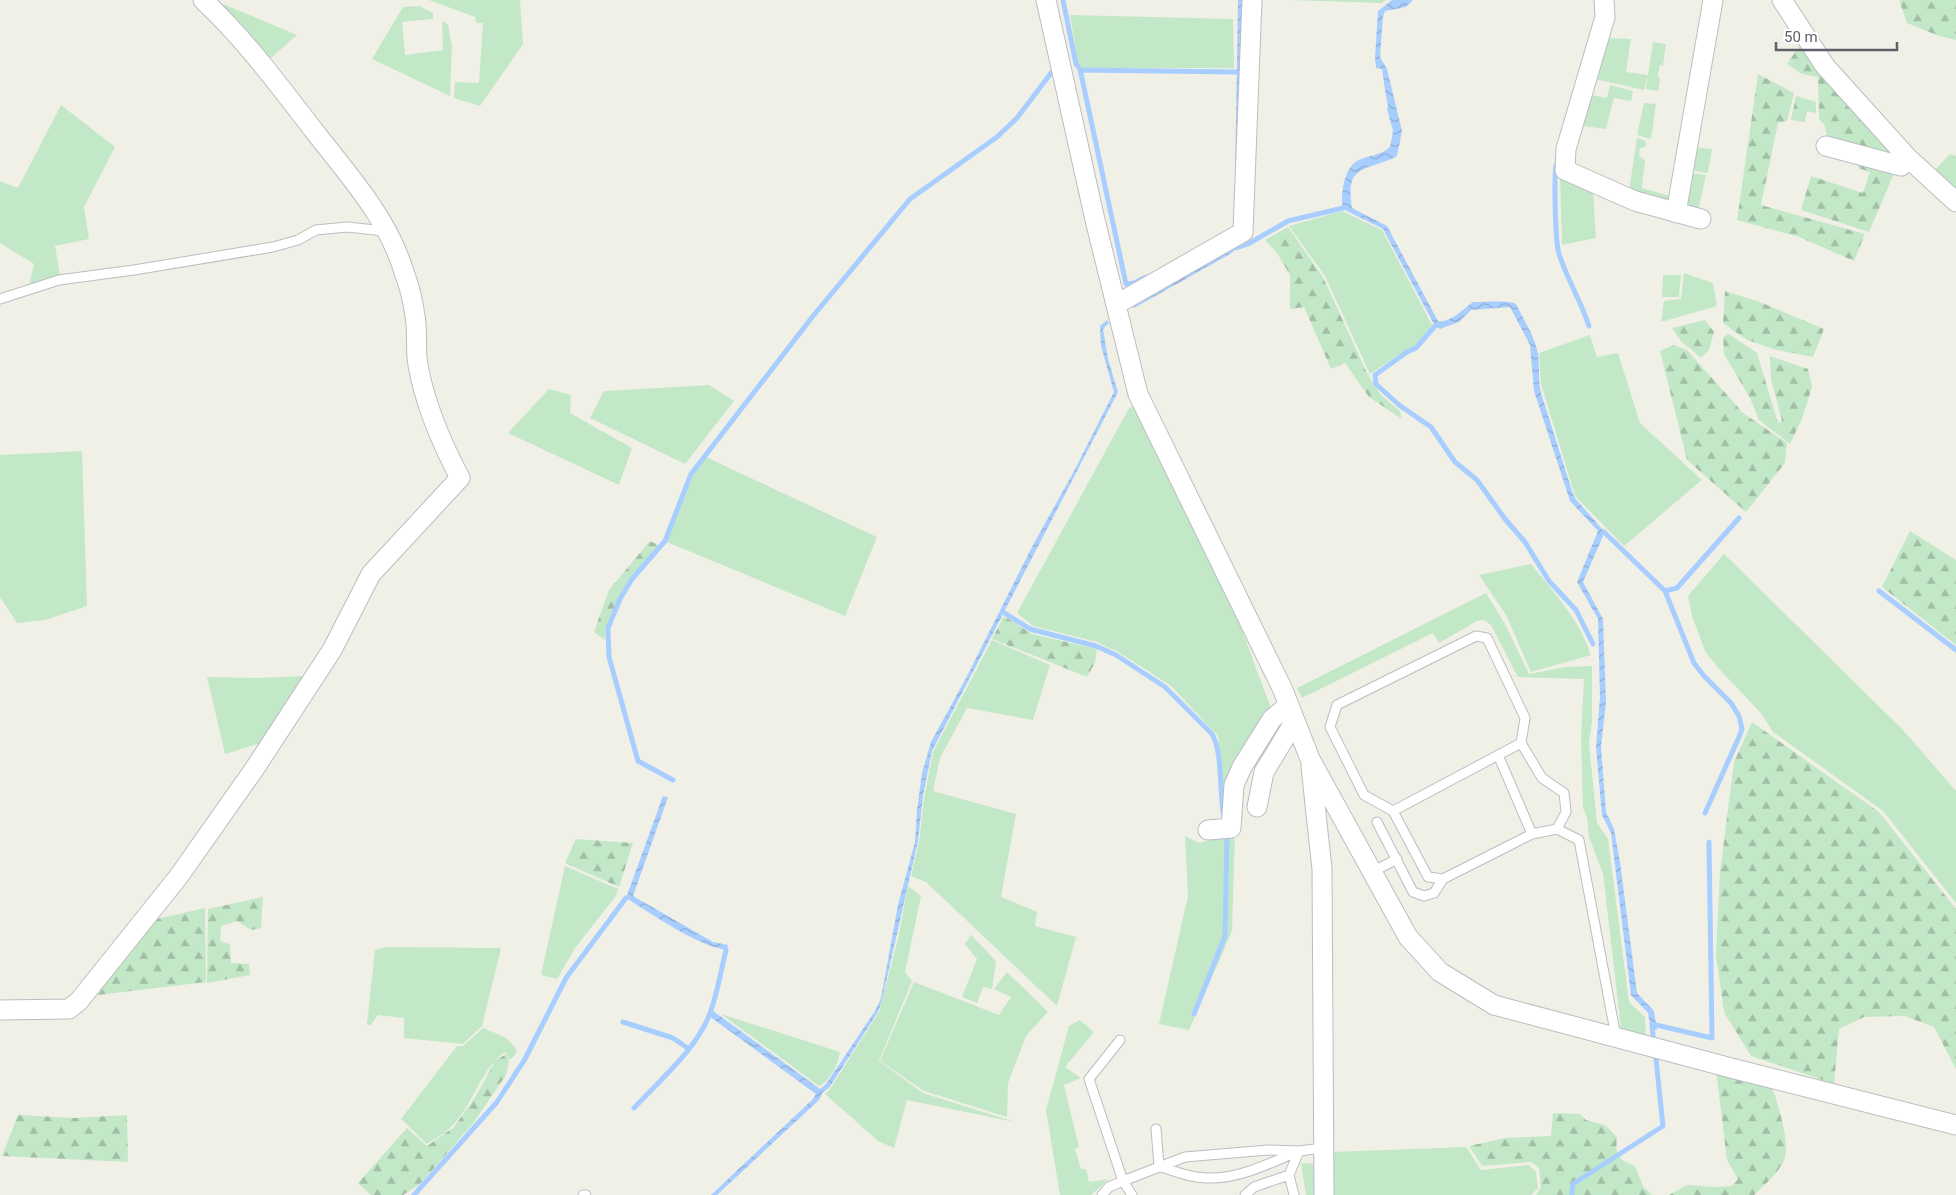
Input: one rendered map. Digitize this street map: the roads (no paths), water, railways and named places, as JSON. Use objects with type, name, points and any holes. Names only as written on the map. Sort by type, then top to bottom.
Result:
[{"type":"street","points":[[0,1010],[69,1009],[79,1001],[179,876],[255,768],[332,650],[371,574],[460,478],[443,445],[429,410],[417,364],[415,316],[404,271],[388,231],[365,197],[303,116],[228,23],[203,0]]},
{"type":"street","points":[[1046,0],[1095,220],[1138,394],[1292,713],[1310,758],[1408,937],[1440,972],[1494,1004],[1731,1068],[1956,1125]]},
{"type":"street","points":[[1117,304],[1244,232],[1252,0]]},
{"type":"street","points":[[1604,0],[1605,16],[1566,149],[1565,170],[1635,201],[1701,219]]},
{"type":"street","points":[[1676,213],[1712,0]]},
{"type":"street","points":[[1782,0],[1825,66],[1908,158],[1956,202]]},
{"type":"street","points":[[1826,146],[1901,166],[1908,158]]},
{"type":"street","points":[[1257,807],[1264,772],[1292,713]]},
{"type":"street","points":[[1208,830],[1231,828],[1234,785],[1242,767],[1272,719],[1292,713]]},
{"type":"street","points":[[1310,758],[1322,869],[1324,1195]]},
{"type":"lane","points":[[0,299],[59,280],[134,270],[273,247],[298,240],[316,230],[347,227],[388,231]]},
{"type":"lane","points":[[1443,879],[1428,877],[1393,810],[1364,795],[1330,728],[1337,705],[1476,636],[1487,638],[1526,718],[1521,743],[1542,778],[1564,794],[1566,812],[1557,829]]},
{"type":"lane","points":[[1393,810],[1521,743]]},
{"type":"lane","points":[[1498,755],[1532,834]]},
{"type":"lane","points":[[1377,822],[1413,892],[1424,896],[1434,893],[1443,879],[1532,834],[1557,829],[1579,840],[1616,1037]]},
{"type":"lane","points":[[1372,872],[1397,859]]},
{"type":"lane","points":[[1120,1040],[1089,1079],[1123,1181],[1132,1195]]},
{"type":"lane","points":[[1156,1129],[1159,1166]]},
{"type":"lane","points":[[1102,1195],[1109,1188],[1123,1181],[1185,1157],[1268,1150],[1299,1151],[1323,1148]]},
{"type":"lane","points":[[1159,1166],[1180,1174],[1207,1178],[1229,1176],[1270,1164],[1299,1151]]},
{"type":"lane","points":[[1294,1195],[1289,1175],[1299,1151]]},
{"type":"lane","points":[[1245,1195],[1254,1187],[1289,1175]]},
{"type":"water","points":[[1238,0],[1244,0],[1240,175],[1235,176]]},
{"type":"water","points":[[1392,0],[1413,0],[1406,7],[1385,11],[1383,16],[1380,57],[1387,69],[1402,131],[1397,156],[1368,167],[1355,176],[1350,193],[1352,208],[1387,226],[1438,321],[1452,318],[1473,302],[1513,303],[1516,304],[1534,341],[1538,354],[1541,393],[1574,497],[1603,530],[1603,536],[1583,582],[1603,619],[1606,702],[1601,747],[1606,812],[1614,829],[1620,862],[1637,993],[1654,1011],[1657,1030],[1651,1030],[1648,1013],[1631,995],[1611,833],[1602,815],[1596,747],[1600,698],[1598,619],[1577,582],[1598,531],[1570,501],[1534,391],[1530,345],[1510,307],[1471,310],[1459,322],[1440,329],[1435,326],[1383,229],[1343,209],[1344,183],[1349,170],[1357,161],[1390,147],[1393,131],[1387,109],[1382,69],[1376,68],[1375,58],[1378,11]]},
{"type":"water","points":[[1233,247],[1236,248],[1232,253],[1134,308],[1132,304]]},
{"type":"water","points":[[1107,320],[1109,323],[1103,329],[1108,359],[1118,392],[932,751],[923,796],[918,841],[878,1012],[829,1088],[823,1092],[819,1100],[717,1195],[711,1195],[813,1099],[816,1094],[709,1016],[712,1010],[820,1089],[826,1084],[875,1011],[881,998],[898,905],[915,842],[922,773],[931,742],[1114,392],[1101,346],[1100,326]]},
{"type":"water","points":[[663,796],[668,797],[633,896],[713,942],[728,945],[727,950],[703,943],[662,921],[626,898]]},
{"type":"waterway","points":[[1063,0],[1076,64],[1080,69],[1126,284],[1134,283],[1146,277]]},
{"type":"waterway","points":[[1080,70],[1237,72]]},
{"type":"waterway","points":[[673,780],[638,761],[609,657],[608,628],[620,599],[632,579],[665,541],[691,474],[813,316],[910,199],[997,137],[1017,118],[1051,73]]},
{"type":"waterway","points":[[1556,165],[1555,210],[1559,254],[1589,326]]},
{"type":"waterway","points":[[1236,248],[1248,244],[1288,221],[1343,208]]},
{"type":"waterway","points":[[1435,326],[1416,348],[1407,352],[1375,375],[1376,384],[1399,405],[1431,427],[1455,462],[1477,480],[1505,519],[1525,542],[1549,581],[1576,610],[1593,644]]},
{"type":"waterway","points":[[1665,591],[1677,588],[1739,518]]},
{"type":"waterway","points":[[1604,532],[1665,591],[1694,663],[1731,703],[1739,716],[1742,729],[1705,813]]},
{"type":"waterway","points":[[1879,591],[1956,650]]},
{"type":"waterway","points":[[1003,612],[1030,629],[1096,646],[1116,655],[1165,687],[1212,734],[1218,751],[1224,817]]},
{"type":"waterway","points":[[1194,1014],[1225,936],[1227,833]]},
{"type":"waterway","points":[[1656,1025],[1712,1038],[1709,842]]},
{"type":"waterway","points":[[414,1195],[497,1102],[525,1059],[566,978],[626,898]]},
{"type":"waterway","points":[[634,1108],[678,1062],[698,1037],[706,1023],[718,988],[726,950]]},
{"type":"waterway","points":[[623,1022],[673,1038],[689,1049]]},
{"type":"waterway","points":[[1652,1024],[1653,1036]]},
{"type":"waterway","points":[[1572,1195],[1573,1184],[1663,1126],[1656,1059]]}]
